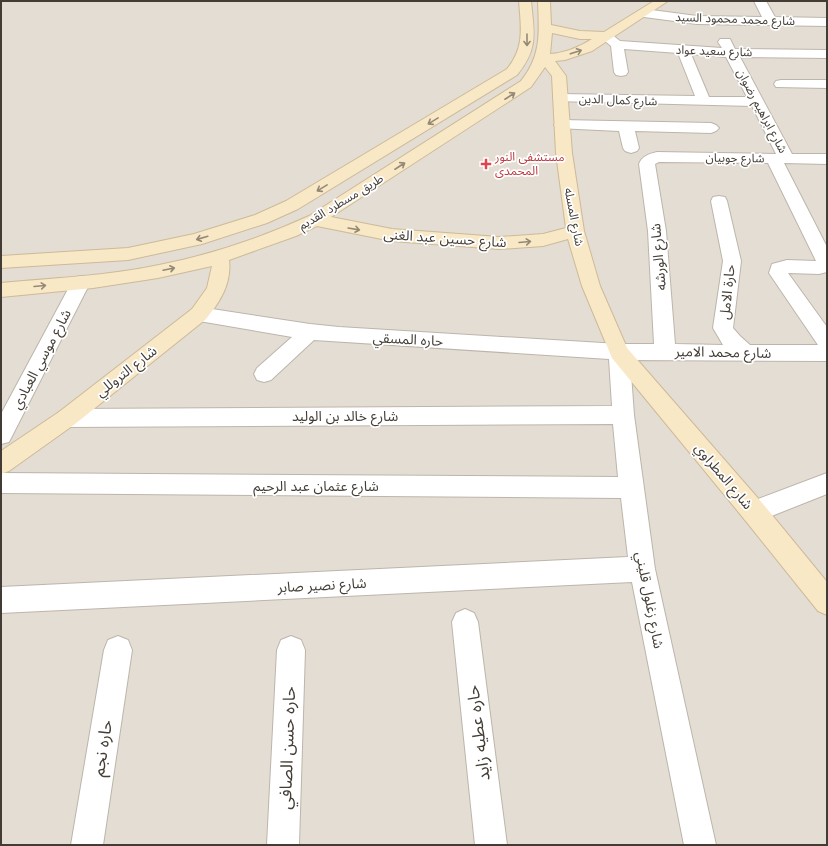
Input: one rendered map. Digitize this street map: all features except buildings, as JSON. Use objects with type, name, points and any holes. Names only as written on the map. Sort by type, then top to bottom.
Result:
[{"type":"main road","name":"طريق مسطرد القديم","points":[[1,262],[128,254],[149,250],[196,240],[228,230],[292,206],[512,72],[523,58],[528,43],[525,1]]},
{"type":"main road","name":"طريق مسطرد القديم","points":[[1,290],[151,273],[220,257],[290,232],[316,220],[518,91],[533,77],[545,51],[544,1]]},
{"type":"main road","points":[[543,58],[575,53],[587,48],[662,1]]},
{"type":"main road","points":[[544,27],[580,35],[605,36]]},
{"type":"main road","name":"شارع المسله","points":[[543,58],[554,68],[559,76],[565,161],[575,231],[591,286],[619,352]]},
{"type":"main road","name":"شارع حسين عبد الغنى","points":[[316,220],[392,235],[499,243],[543,240],[575,231]]},
{"type":"main road","name":"شارع التروللي","points":[[4,459],[67,418],[199,314],[214,295],[219,285],[221,275],[220,257]]},
{"type":"main road","name":"شارع المطراوي","points":[[619,352],[754,512],[827,602]]},
{"type":"street","points":[[760,1],[771,22]]},
{"type":"street","name":"شارع محمد محمود السيد","points":[[644,13],[679,19],[714,21],[827,22]]},
{"type":"street","name":"شارع ابراهيم رضوان","points":[[714,21],[757,102],[780,159],[825,261],[823,267],[819,268],[787,266],[782,267],[778,272],[827,342]]},
{"type":"street","points":[[605,36],[617,46],[621,72]]},
{"type":"street","name":"شارع سعيد عواد","points":[[617,46],[731,53],[823,54]]},
{"type":"street","points":[[683,50],[704,101]]},
{"type":"street","points":[[823,54],[827,67]]},
{"type":"street","points":[[781,84],[827,84]]},
{"type":"street","name":"شارع كمال الدين","points":[[560,98],[757,102]]},
{"type":"street","points":[[675,101],[694,157]]},
{"type":"street","points":[[562,125],[711,128]]},
{"type":"street","points":[[626,126],[631,148]]},
{"type":"street","name":"شارع جوبيان","points":[[647,164],[652,158],[657,157],[780,159],[824,163]]},
{"type":"street","name":"شارع الورشه","points":[[647,164],[657,231],[665,351]]},
{"type":"street","name":"حارة الامل","points":[[719,201],[732,261],[723,328],[735,345],[745,352]]},
{"type":"street","name":"شارع موسي العبادي","points":[[1,434],[81,282]]},
{"type":"street","name":"حاره المسقي","points":[[199,314],[310,332],[619,352]]},
{"type":"street","points":[[264,374],[310,332]]},
{"type":"street","name":"شارع محمد الامير","points":[[619,352],[665,351],[827,353]]},
{"type":"street","name":"شارع زغلول قليني","points":[[619,352],[623,415],[642,569],[700,845]]},
{"type":"street","name":"شارع خالد بن الوليد","points":[[67,418],[623,415]]},
{"type":"street","points":[[754,512],[827,483]]},
{"type":"street","name":"شارع عثمان عبد الرحيم","points":[[1,484],[631,488]]},
{"type":"street","name":"شارع نصير صابر","points":[[1,600],[642,569]]},
{"type":"street","name":"حاره عطيه زايد","points":[[465,622],[491,845]]},
{"type":"street","name":"حاره نجم","points":[[87,845],[118,650]]},
{"type":"street","name":"حاره حسن الصافي","points":[[283,845],[291,650]]},
{"type":"shaded area","points":[[1,1],[827,1],[827,845],[1,845]]},
{"type":"place","name":"مستشفى النور المحمدى","points":[[486,164]]}]
